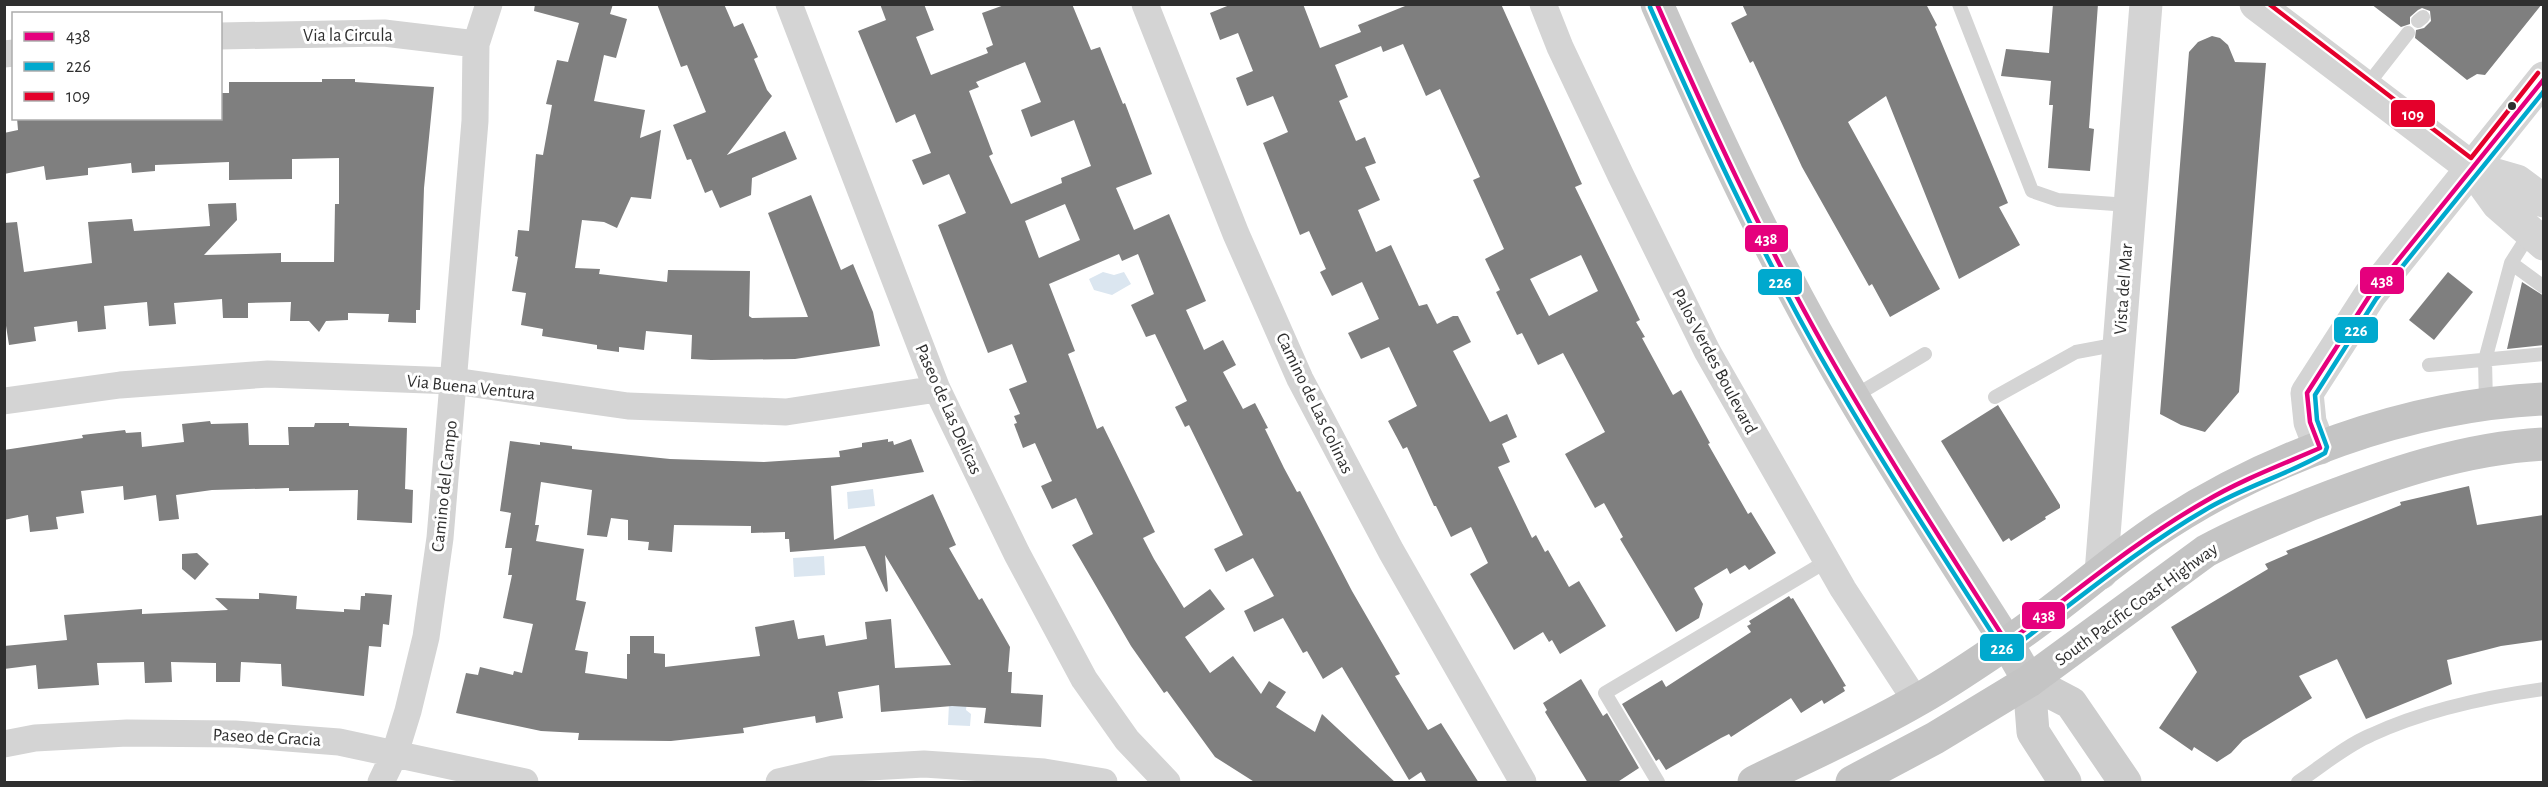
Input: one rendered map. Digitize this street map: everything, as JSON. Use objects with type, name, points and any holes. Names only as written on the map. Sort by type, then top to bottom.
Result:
[{"type":"highway","points":[[1754,783],[1916,701],[2007,643],[2152,534],[2190,509],[2259,475],[2320,448],[2371,429],[2442,411],[2486,404],[2544,399]]},
{"type":"highway","name":"South Pacific Coast Highway","points":[[1852,783],[1935,738],[2029,681],[2206,551],[2237,534],[2385,476],[2462,456],[2544,444]]},
{"type":"highway","points":[[2237,534],[2242,512],[2319,477],[2324,467],[2320,448]]},
{"type":"main road","points":[[1657,4],[1729,165],[1787,279],[1853,397],[2029,681],[2033,732],[2066,783]]},
{"type":"main road","points":[[2029,681],[2071,704],[2125,783]]},
{"type":"street","name":"Camino del Campo","points":[[381,783],[395,753],[426,637],[440,538],[475,121],[476,44],[489,4]]},
{"type":"street","name":"Paseo de Las Delicas","points":[[789,4],[937,389],[1017,554],[1084,679],[1127,740],[1167,783]]},
{"type":"street","name":"Camino de Las Colinas","points":[[1145,4],[1194,132],[1300,379],[1390,551],[1523,783]]},
{"type":"street","name":"Palos Verdes Boulevard","points":[[1543,4],[1560,47],[1707,351],[1827,561],[1916,701]]},
{"type":"street","name":"Vista del Mar","points":[[2101,573],[2146,4]]},
{"type":"street","points":[[2270,9],[2365,88],[2472,168],[2498,204],[2537,238]]},
{"type":"street","name":"Via la Circula","points":[[222,36],[384,33],[476,44]]},
{"type":"street","points":[[2320,448],[2310,422],[2307,393],[2370,295],[2544,78]]},
{"type":"street","points":[[2472,168],[2517,181],[2544,201]]},
{"type":"street","name":"Via Buena Ventura","points":[[4,401],[120,385],[268,374],[454,381],[628,406],[786,412],[937,389]]},
{"type":"street","name":"Paseo de Gracia","points":[[4,744],[35,738],[127,733],[235,734],[339,742],[525,783]]},
{"type":"street","points":[[778,783],[834,769],[924,764],[1044,772],[1104,783]]},
{"type":"lane","points":[[1959,4],[2032,191],[2058,200],[2130,206]]},
{"type":"lane","points":[[2365,88],[2408,33]]},
{"type":"lane","points":[[2486,404],[2485,360],[2511,263],[2537,238]]},
{"type":"lane","points":[[2511,263],[2544,287]]},
{"type":"lane","points":[[1995,397],[2076,352],[2119,344]]},
{"type":"lane","points":[[1853,397],[1925,354]]},
{"type":"lane","points":[[2429,365],[2544,354]]},
{"type":"lane","points":[[1658,783],[1605,693],[1827,561]]},
{"type":"lane","points":[[2298,783],[2369,735],[2413,719],[2492,696],[2544,688]]},
{"type":"shaded area","points":[[1103,272],[1114,275],[1124,272],[1131,284],[1112,295],[1094,290],[1089,279]]},
{"type":"shaded area","points":[[873,489],[875,506],[848,509],[847,492]]},
{"type":"shaded area","points":[[824,556],[825,575],[794,577],[793,558]]},
{"type":"shaded area","points":[[950,681],[967,701],[966,710],[971,714],[970,726],[948,725]]},
{"type":"building","points":[[535,4],[613,4],[610,14],[627,19],[616,58],[604,55],[594,101],[645,110],[640,138],[661,130],[651,199],[631,197],[617,228],[604,222],[582,220],[575,268],[600,269],[599,274],[667,282],[668,270],[750,271],[749,316],[752,318],[808,317],[768,213],[811,195],[841,270],[853,264],[873,312],[880,346],[795,359],[691,359],[692,335],[646,331],[644,350],[619,347],[619,352],[597,349],[597,345],[542,336],[543,329],[521,325],[526,293],[512,291],[518,257],[515,256],[518,230],[529,231],[536,154],[543,155],[552,105],[546,104],[557,60],[568,62],[579,23],[534,11]]},
{"type":"building","points":[[657,4],[724,4],[734,27],[743,23],[758,57],[754,59],[767,90],[772,96],[727,155],[785,131],[797,159],[752,178],[751,195],[720,208],[712,190],[705,193],[691,159],[687,160],[673,125],[706,112],[687,65],[681,67]]},
{"type":"building","points":[[880,4],[924,4],[934,30],[916,37],[931,75],[988,53],[986,48],[993,45],[982,13],[1007,4],[1072,4],[1091,50],[1100,47],[1123,104],[1125,103],[1152,174],[1116,188],[1134,230],[1169,214],[1206,301],[1186,310],[1204,350],[1223,340],[1236,365],[1223,372],[1243,409],[1255,403],[1284,468],[1297,492],[1300,491],[1352,591],[1400,674],[1395,676],[1428,730],[1441,723],[1479,783],[1427,783],[1421,772],[1409,780],[1342,667],[1323,679],[1307,651],[1303,653],[1283,618],[1254,632],[1244,611],[1274,596],[1253,558],[1226,572],[1214,549],[1243,535],[1189,425],[1185,427],[1175,407],[1187,401],[1155,334],[1146,337],[1131,305],[1154,294],[1138,254],[1122,261],[1119,254],[1049,284],[1075,351],[1068,354],[1097,429],[1103,426],[1155,532],[1143,538],[1154,559],[1184,608],[1210,589],[1225,609],[1185,637],[1210,673],[1233,656],[1261,694],[1269,681],[1286,692],[1276,707],[1315,732],[1322,714],[1396,783],[1256,783],[1215,757],[1167,691],[1164,693],[1131,646],[1072,545],[1093,534],[1076,498],[1052,509],[1041,486],[1052,481],[1035,443],[1023,448],[1014,424],[1017,423],[1014,416],[1020,414],[1009,389],[1027,382],[1012,344],[988,353],[938,225],[966,213],[949,174],[923,185],[912,160],[931,153],[915,114],[896,123],[858,31],[886,20]],"holes":[[[1025,62],[1041,102],[1021,110],[1031,137],[1074,120],[1091,166],[1061,178],[1062,183],[1011,204],[989,156],[993,154],[969,91],[979,87],[976,82]],[[1065,204],[1080,240],[1039,258],[1025,221]]]},
{"type":"building","points":[[1232,4],[1303,4],[1320,48],[1361,32],[1358,25],[1410,4],[1501,4],[1582,184],[1575,187],[1640,320],[1636,322],[1645,337],[1642,338],[1673,395],[1681,390],[1710,443],[1708,444],[1748,514],[1751,512],[1776,553],[1749,570],[1745,565],[1730,574],[1727,568],[1694,588],[1703,604],[1699,618],[1676,632],[1620,539],[1623,537],[1604,503],[1595,508],[1565,454],[1605,432],[1563,353],[1538,365],[1522,333],[1517,335],[1496,292],[1500,290],[1485,259],[1504,249],[1473,180],[1480,177],[1440,89],[1426,96],[1403,44],[1383,52],[1381,46],[1335,65],[1348,97],[1339,101],[1356,141],[1365,137],[1376,163],[1365,167],[1380,200],[1358,210],[1376,252],[1391,245],[1419,306],[1427,304],[1437,324],[1458,316],[1471,342],[1453,351],[1490,422],[1507,414],[1517,437],[1502,444],[1510,462],[1498,467],[1532,538],[1536,535],[1545,552],[1548,550],[1569,587],[1579,581],[1606,626],[1560,654],[1552,640],[1549,642],[1543,632],[1514,650],[1470,574],[1488,563],[1471,527],[1451,537],[1407,447],[1403,449],[1388,421],[1417,406],[1389,347],[1361,359],[1348,333],[1379,319],[1362,282],[1332,296],[1320,272],[1326,269],[1309,231],[1300,235],[1263,143],[1288,132],[1273,96],[1247,106],[1236,78],[1253,71],[1238,33],[1220,40],[1210,13]],"holes":[[[1581,255],[1598,291],[1549,316],[1530,279]]]},
{"type":"building","points":[[1742,4],[1926,4],[1937,25],[1935,27],[2008,203],[1999,207],[2020,245],[1959,279],[1886,96],[1848,122],[1940,289],[1890,317],[1872,284],[1869,286],[1802,167],[1753,61],[1750,63],[1731,23],[1747,15]]},
{"type":"building","points":[[2053,4],[2098,4],[2089,128],[2094,129],[2090,171],[2048,168],[2053,105],[2049,105],[2051,81],[2001,76],[2006,49],[2049,53]]},
{"type":"building","points":[[2371,4],[2542,4],[2485,75],[2477,74],[2467,80],[2415,38],[2416,30],[2424,28],[2431,21],[2430,11],[2422,8],[2418,10],[2410,17],[2410,24],[2401,27]]},
{"type":"building","points":[[2212,36],[2220,38],[2228,45],[2235,62],[2266,63],[2239,392],[2205,432],[2181,425],[2160,414],[2189,52],[2198,42]]},
{"type":"building","points":[[322,79],[355,79],[355,82],[434,87],[424,188],[420,310],[416,310],[416,323],[388,322],[389,314],[348,313],[348,320],[326,321],[319,332],[309,321],[290,321],[291,302],[248,303],[248,318],[223,318],[222,299],[174,303],[176,324],[149,326],[147,302],[104,306],[106,329],[78,332],[77,321],[34,327],[36,341],[9,345],[4,313],[4,223],[17,222],[24,272],[92,263],[88,222],[132,219],[134,231],[210,226],[208,204],[236,203],[237,220],[204,255],[281,253],[281,262],[334,262],[335,204],[339,204],[339,158],[292,159],[292,179],[229,180],[229,162],[155,165],[155,171],[132,173],[131,163],[88,168],[88,175],[46,180],[44,166],[4,174],[4,133],[18,130],[17,120],[222,120],[222,93],[229,93],[229,82],[322,82]]},
{"type":"building","points":[[2448,272],[2473,292],[2434,340],[2409,320]]},
{"type":"building","points":[[2522,282],[2544,296],[2544,345],[2507,349]]},
{"type":"building","points":[[1998,405],[2060,505],[2060,508],[2045,517],[2046,519],[2011,541],[2009,538],[2003,542],[1941,441]]},
{"type":"building","points":[[210,421],[211,424],[248,423],[249,445],[289,445],[288,427],[314,427],[315,423],[349,423],[349,426],[407,428],[405,489],[413,490],[412,523],[357,520],[358,490],[289,491],[289,488],[212,490],[176,495],[179,519],[159,521],[156,495],[124,500],[123,486],[81,491],[84,513],[56,517],[58,529],[30,532],[28,515],[4,520],[4,450],[83,438],[82,435],[125,430],[126,433],[141,432],[142,447],[184,442],[182,424]]},
{"type":"building","points":[[888,439],[888,442],[893,441],[894,445],[911,439],[924,472],[831,486],[834,540],[933,494],[956,545],[949,548],[979,600],[982,598],[1010,647],[1008,672],[1012,672],[1011,693],[1043,695],[1041,727],[984,723],[986,708],[952,706],[881,712],[879,685],[838,692],[843,718],[816,723],[815,716],[743,728],[744,733],[671,741],[578,740],[579,733],[541,731],[456,713],[466,673],[478,675],[480,667],[513,675],[514,671],[522,673],[533,624],[503,618],[512,575],[508,575],[512,548],[505,548],[511,513],[500,511],[510,441],[540,445],[540,442],[572,446],[572,449],[670,459],[764,462],[840,457],[839,451],[862,447],[862,443]],"holes":[[[541,482],[592,490],[587,535],[607,537],[611,518],[628,520],[628,540],[649,542],[648,550],[672,552],[674,525],[751,526],[751,533],[785,532],[785,539],[789,539],[790,552],[865,546],[886,592],[888,591],[885,555],[951,665],[895,668],[891,619],[865,622],[867,639],[826,646],[824,635],[798,639],[794,620],[755,627],[760,656],[665,667],[665,654],[654,653],[654,636],[630,636],[627,679],[585,673],[588,652],[575,650],[586,602],[576,600],[584,549],[536,541],[539,525],[535,525]]]},
{"type":"building","points":[[2469,486],[2477,525],[2544,515],[2544,640],[2501,646],[2447,660],[2452,684],[2366,719],[2337,659],[2299,676],[2312,698],[2243,740],[2231,753],[2217,762],[2194,747],[2192,751],[2159,728],[2197,672],[2171,627],[2268,569],[2265,564],[2288,554],[2286,551],[2401,505],[2400,502]]},
{"type":"building","points":[[197,553],[209,564],[195,580],[182,569],[182,554]]},
{"type":"building","points":[[259,593],[297,596],[296,609],[344,612],[344,609],[360,610],[361,596],[365,596],[365,593],[392,595],[389,625],[383,624],[381,647],[369,646],[364,696],[282,686],[281,664],[241,662],[240,682],[216,682],[216,663],[171,662],[172,682],[145,683],[144,662],[97,663],[99,685],[38,689],[36,665],[4,669],[4,646],[67,640],[64,615],[142,609],[142,614],[228,610],[215,598],[259,599]]},
{"type":"building","points":[[1789,596],[1793,598],[1846,686],[1843,687],[1845,691],[1824,704],[1822,700],[1801,713],[1791,698],[1731,737],[1729,734],[1721,738],[1666,770],[1659,759],[1656,761],[1622,704],[1662,680],[1666,687],[1751,632],[1747,626],[1751,624],[1749,621]]},
{"type":"building","points":[[1581,679],[1603,716],[1607,713],[1639,768],[1616,783],[1588,783],[1545,712],[1547,710],[1543,703]]},
{"type":"transit line","name":"438","points":[[1657,4],[1737,180],[1803,308],[1892,461],[2007,643],[2128,552],[2178,518],[2232,487],[2320,448],[2310,422],[2307,393],[2370,295],[2544,79]]},
{"type":"transit line","name":"109","points":[[2269,4],[2471,158],[2538,73]]},
{"type":"transit line","name":"226","points":[[1650,7],[1730,183],[1819,354],[1908,502],[2001,647],[2006,650],[2011,649],[2130,559],[2179,526],[2220,502],[2325,453],[2327,447],[2317,420],[2315,395],[2376,299],[2544,91]]}]
